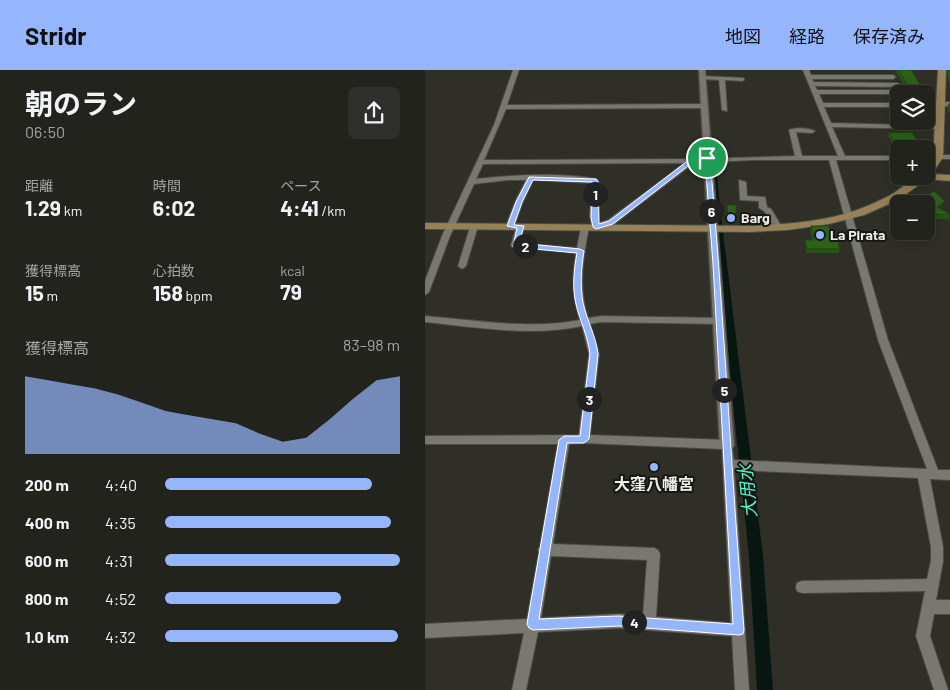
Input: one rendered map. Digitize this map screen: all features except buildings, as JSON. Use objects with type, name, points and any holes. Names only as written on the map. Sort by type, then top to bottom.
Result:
[{"type":"main road","points":[[935,162],[938,157],[944,104],[942,70]]},
{"type":"main road","points":[[938,157],[948,174]]},
{"type":"main road","points":[[935,174],[948,174]]},
{"type":"main road","points":[[425,226],[778,227],[825,222],[847,217],[893,200],[913,185]]},
{"type":"street","points":[[425,292],[451,226],[497,125],[516,70]]},
{"type":"street","points":[[702,70],[712,158],[713,228],[742,690]]},
{"type":"street","points":[[724,70],[725,110]]},
{"type":"street","points":[[889,70],[898,84]]},
{"type":"street","points":[[841,158],[808,73],[893,77]]},
{"type":"street","points":[[704,78],[743,79]]},
{"type":"street","points":[[811,84],[898,84]]},
{"type":"street","points":[[814,92],[890,93]]},
{"type":"street","points":[[819,105],[890,105]]},
{"type":"street","points":[[502,107],[705,106]]},
{"type":"street","points":[[828,125],[890,124]]},
{"type":"street","points":[[935,125],[940,126]]},
{"type":"street","points":[[799,159],[791,130],[812,130]]},
{"type":"street","points":[[938,157],[950,157]]},
{"type":"street","points":[[479,162],[692,160],[712,158],[890,158]]},
{"type":"street","points":[[832,158],[883,340],[928,474],[937,561],[923,636],[941,690]]},
{"type":"street","points":[[591,227],[611,222],[692,160]]},
{"type":"street","points":[[470,182],[531,178],[594,180],[595,182],[594,217],[580,251],[577,273],[579,304],[593,342],[594,354],[584,439]]},
{"type":"street","points":[[531,178],[519,202],[515,226],[515,245],[580,251]]},
{"type":"street","points":[[742,182],[743,198],[762,199],[763,208],[768,211],[778,227]]},
{"type":"street","points":[[461,266],[474,226]]},
{"type":"street","points":[[425,318],[510,326],[573,324],[585,320],[601,319],[720,321]]},
{"type":"street","points":[[425,440],[584,439],[727,445]]},
{"type":"street","points":[[519,690],[533,624],[564,440]]},
{"type":"street","points":[[728,465],[928,474],[949,477]]},
{"type":"street","points":[[545,550],[654,554],[649,623]]},
{"type":"street","points":[[802,587],[932,584]]},
{"type":"street","points":[[928,606],[950,607]]},
{"type":"street","points":[[425,631],[619,621],[739,630]]},
{"type":"waterway","name":"大用水","points":[[711,156],[718,225]]},
{"type":"waterway","name":"大用水","points":[[719,232],[756,556],[765,690]]},
{"type":"place","name":"Barg","points":[[731,218]]},
{"type":"place","name":"La Pirata","points":[[820,235]]},
{"type":"place","name":"大窪八幡宮","points":[[654,467]]},
{"type":"route","points":[[707,158],[721,331],[732,548],[739,630],[619,621],[533,624],[547,531],[564,440],[584,439],[594,354],[593,342],[579,304],[577,273],[580,251],[549,250],[515,245],[520,226],[510,226],[531,178],[594,180],[594,217],[596,227],[611,222],[692,160],[707,158]]}]
